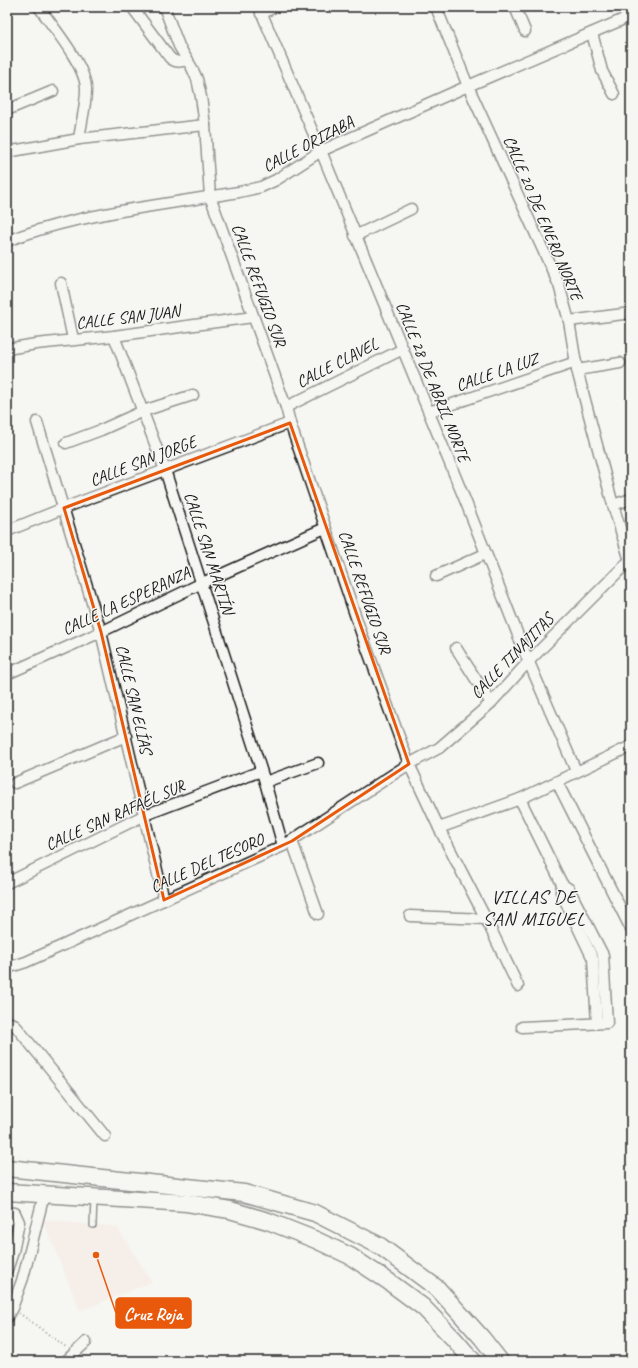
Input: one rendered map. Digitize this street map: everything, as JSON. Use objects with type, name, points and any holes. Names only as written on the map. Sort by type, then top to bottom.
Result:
[{"type":"main road","points":[[7,1168],[244,1193],[315,1213],[380,1246],[438,1289],[482,1338],[500,1361]]},
{"type":"main road","points":[[7,1192],[187,1203],[230,1210],[268,1221],[316,1240],[350,1256],[388,1281],[423,1307],[473,1361]]},
{"type":"street","points":[[39,7],[83,74],[86,89],[79,139]]},
{"type":"street","points":[[132,7],[173,61],[178,62],[188,60]]},
{"type":"street","name":"CALLE REFUGIO SUR","points":[[164,7],[179,46],[198,79],[204,125],[210,196],[286,407],[325,528],[409,764],[439,828],[486,919],[518,986]]},
{"type":"street","points":[[260,10],[274,7]]},
{"type":"street","name":"CALLE 20 DE ENERO NORTE","points":[[436,7],[468,86],[559,285],[569,321],[577,366],[613,505],[630,562]]},
{"type":"street","points":[[515,7],[525,31]]},
{"type":"street","name":"CALLE 28 DE ABRIL NORTE","points":[[260,10],[321,151],[355,236],[403,348],[525,653],[530,661],[576,771]]},
{"type":"street","name":"CALLE ORIZABA","points":[[7,240],[60,222],[261,187],[276,180],[321,151],[631,16]]},
{"type":"street","points":[[592,33],[602,71],[614,94]]},
{"type":"street","points":[[7,110],[53,91]]},
{"type":"street","points":[[7,152],[79,139],[204,125]]},
{"type":"street","points":[[355,236],[411,209]]},
{"type":"street","points":[[62,283],[73,339]]},
{"type":"street","points":[[569,321],[631,313]]},
{"type":"street","name":"CALLE SAN JUAN","points":[[7,349],[73,339],[114,336],[253,317]]},
{"type":"street","name":"CALLE SAN MARTÍN","points":[[114,336],[165,470],[202,583],[260,771],[287,843],[318,914]]},
{"type":"street","name":"CALLE CLAVEL","points":[[286,407],[403,348]]},
{"type":"street","name":"CALLE LA LUZ","points":[[429,412],[577,366],[620,363]]},
{"type":"street","points":[[66,443],[101,430],[143,411],[193,395]]},
{"type":"street","name":"CALLE SAN ELÍAS","points":[[37,422],[101,632],[164,900]]},
{"type":"street","name":"CALLE SAN JORGE","points":[[7,531],[290,423]]},
{"type":"street","points":[[613,505],[631,498]]},
{"type":"street","name":"CALLE LA ESPERANZA","points":[[7,674],[101,632],[202,583],[325,528]]},
{"type":"street","points":[[436,576],[485,554]]},
{"type":"street","name":"CALLE TINAJITAS","points":[[409,764],[439,748],[491,703],[530,661],[630,562]]},
{"type":"street","points":[[456,648],[491,703]]},
{"type":"street","points":[[15,783],[126,736]]},
{"type":"street","points":[[439,828],[520,799],[631,746]]},
{"type":"street","points":[[265,782],[318,763]]},
{"type":"street","name":"CALLE DEL TESORO","points":[[7,968],[26,962],[287,843],[409,764]]},
{"type":"street","name":"CALLE SAN RAFAÉL SUR","points":[[7,883],[145,815],[260,771]]},
{"type":"street","points":[[557,782],[631,929]]},
{"type":"street","points":[[520,799],[562,884],[569,889],[567,894],[593,959],[597,1023]]},
{"type":"street","points":[[522,1027],[607,1023],[603,955],[567,894]]},
{"type":"street","points":[[410,916],[486,919]]},
{"type":"street","points":[[593,959],[603,955]]},
{"type":"street","points":[[7,1022],[14,1024],[105,1136]]},
{"type":"street","points":[[10,1312],[23,1278],[44,1195]]},
{"type":"street","points":[[7,1212],[16,1213],[19,1222],[13,1252],[7,1270]]},
{"type":"street","points":[[66,1361],[86,1342]]},
{"type":"lane","points":[[93,1225],[94,1198]]},
{"type":"path","points":[[10,1312],[74,1353]]},
{"type":"path","points":[[188,1361],[197,1357],[200,1361]]},
{"type":"highlighted area","points":[[290,423],[409,764],[292,841],[164,900],[101,632],[64,508]]},
{"type":"shaded area","points":[[43,1220],[117,1227],[152,1282],[80,1311]]},
{"type":"place","name":"Cruz Roja","points":[[96,1255]]},
{"type":"district","name":"VILLAS DE SAN MIGUEL","points":[[534,908]]}]
